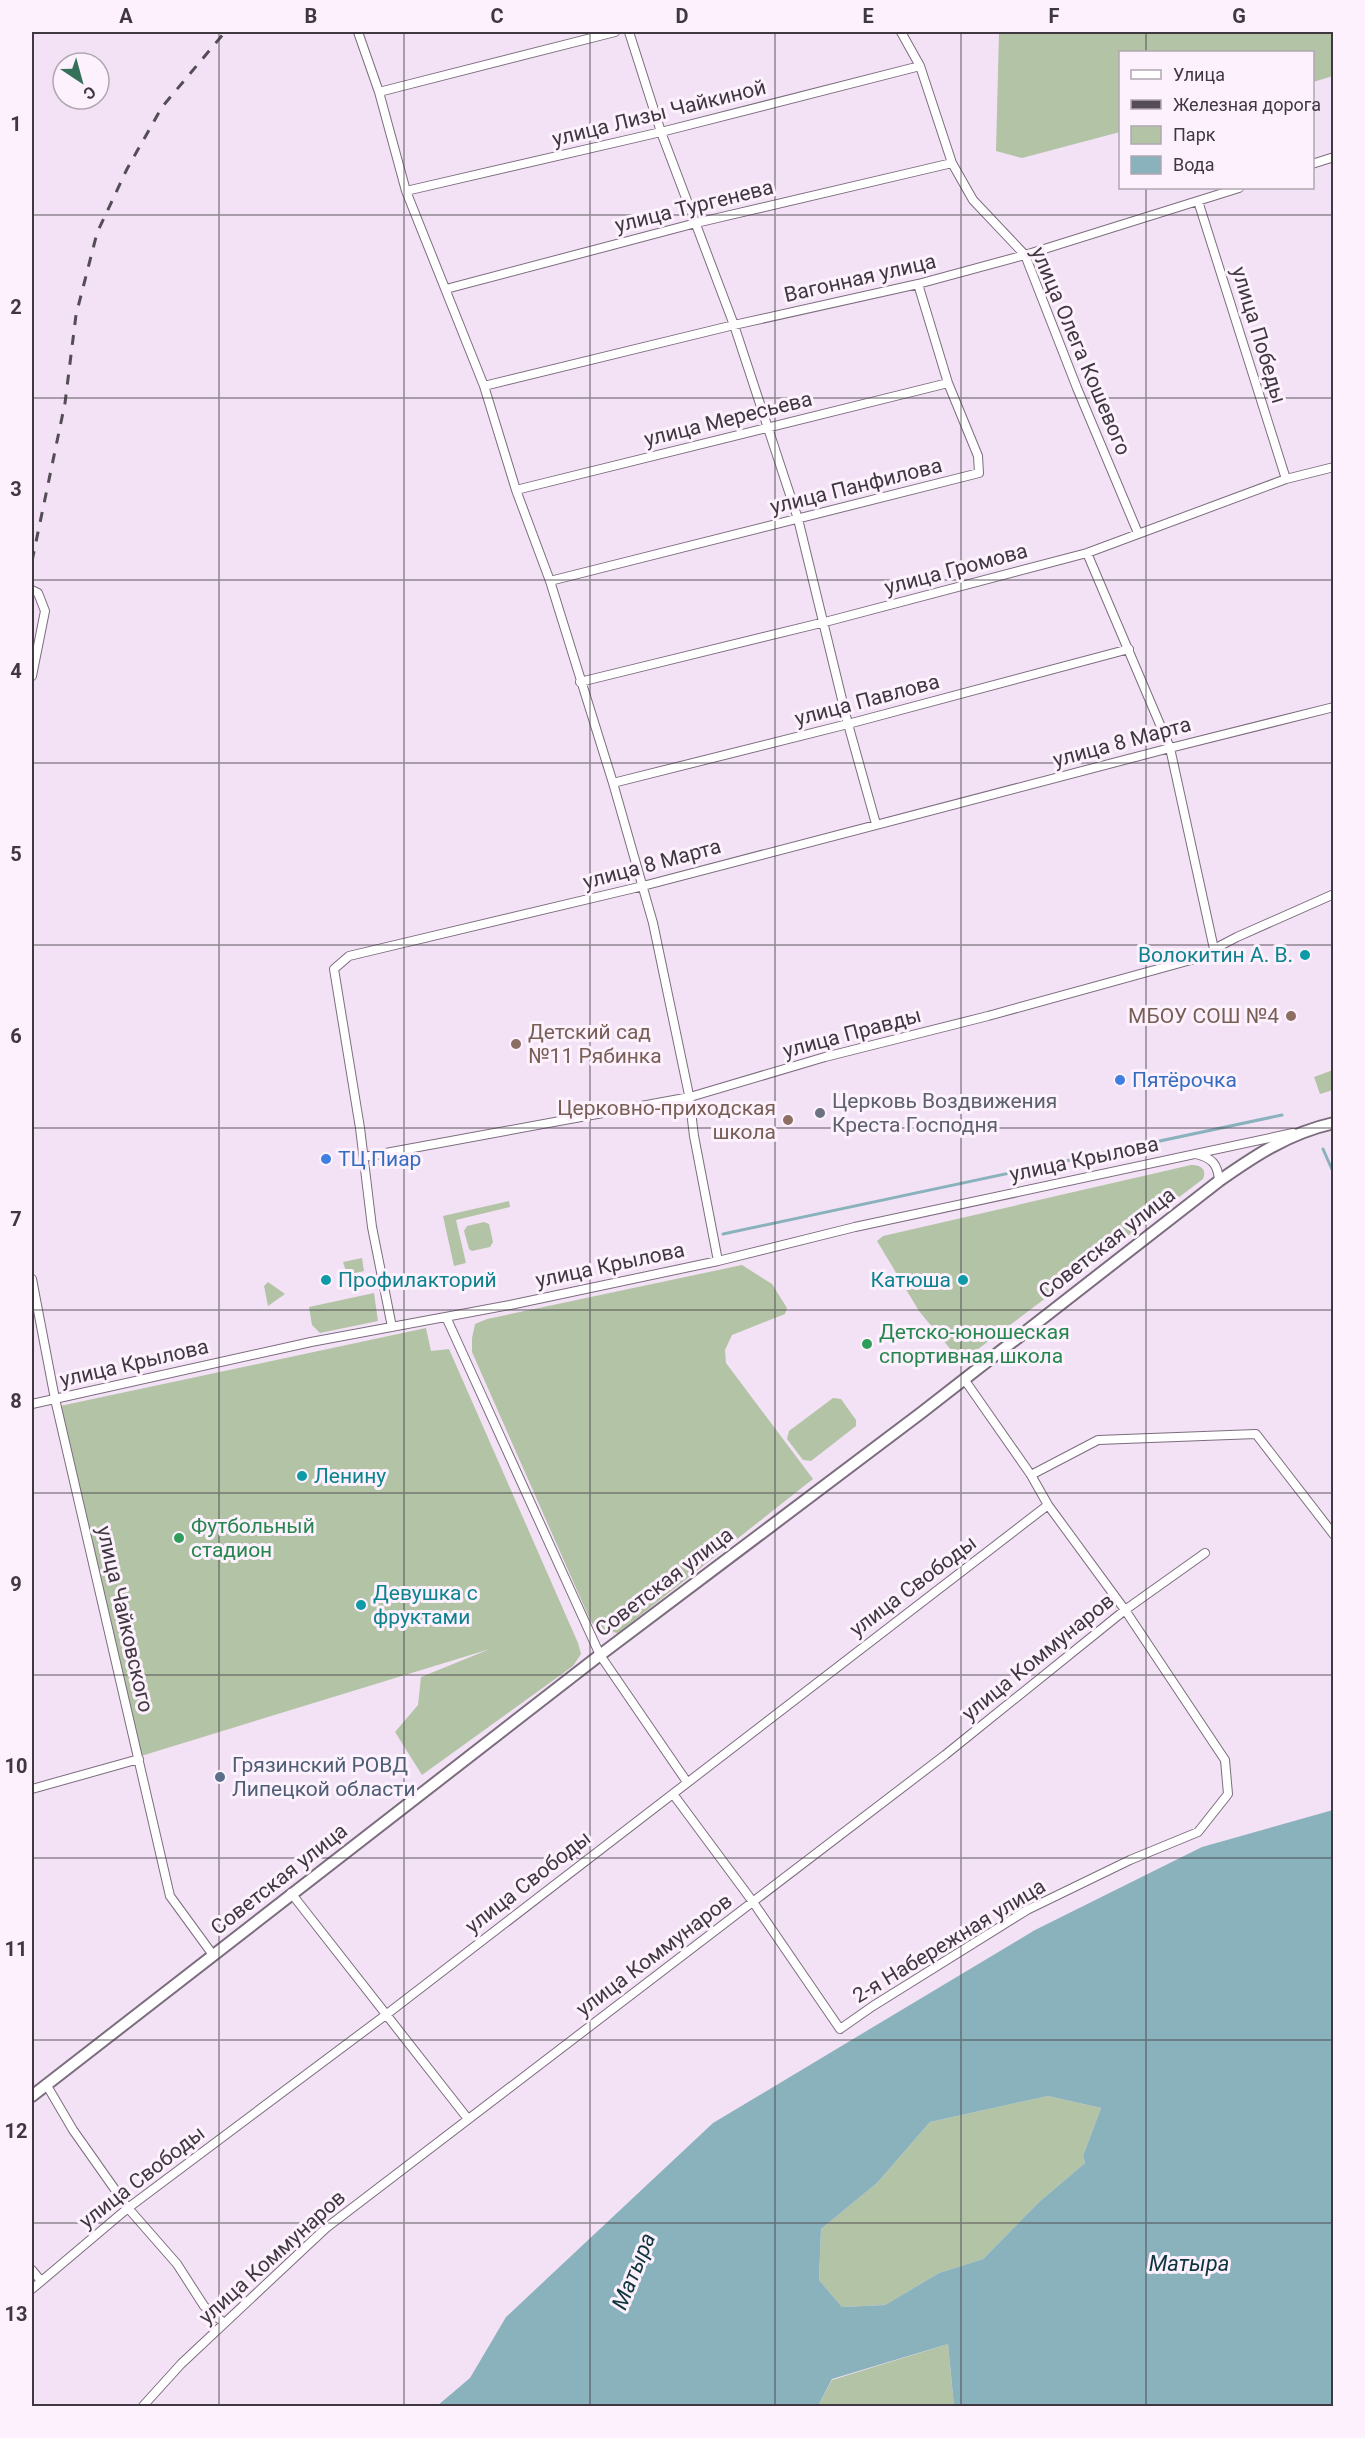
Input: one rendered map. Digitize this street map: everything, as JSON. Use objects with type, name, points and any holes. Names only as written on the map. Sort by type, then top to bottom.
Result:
[{"type":"main road","name":"Советская улица","points":[[32,2096],[291,1893],[964,1379],[1219,1181],[1260,1152],[1303,1131],[1334,1123]]},
{"type":"street","points":[[358,32],[379,92],[406,191],[484,386],[516,490],[550,581],[613,783],[643,886],[690,1097],[694,1136],[718,1261]]},
{"type":"street","points":[[379,92],[615,32]]},
{"type":"street","points":[[629,32],[661,132],[734,325],[798,519],[825,622],[848,724],[876,824]]},
{"type":"street","name":"улица Олега Кошевого","points":[[901,32],[920,66],[952,163],[974,200],[1025,255],[1077,388],[1138,533]]},
{"type":"street","name":"улица Лизы Чайкиной","points":[[406,191],[661,132],[920,66]]},
{"type":"street","points":[[1314,163],[1334,157]]},
{"type":"street","name":"улица Тургенева","points":[[446,289],[696,223],[952,163]]},
{"type":"street","name":"Вагонная улица","points":[[484,386],[734,325],[918,284],[1025,255],[1236,189]]},
{"type":"street","name":"улица Победы","points":[[1198,201],[1286,479]]},
{"type":"street","name":"улица Панфилова","points":[[550,581],[978,473],[978,456],[948,383],[918,284]]},
{"type":"street","name":"улица Мересьева","points":[[516,490],[948,383]]},
{"type":"street","name":"улица Громова","points":[[580,682],[825,622],[1088,553],[1286,479],[1334,467]]},
{"type":"street","points":[[1088,553],[1170,748],[1214,949]]},
{"type":"street","points":[[32,590],[38,593],[45,611],[32,676]]},
{"type":"street","name":"улица Павлова","points":[[613,783],[848,724],[1129,649]]},
{"type":"street","name":"улица 8 Марта","points":[[392,1327],[372,1227],[364,1157],[334,969],[349,956],[643,886],[1334,707]]},
{"type":"street","name":"улица Правды","points":[[364,1157],[690,1097],[825,1057],[988,1016],[1209,955],[1214,949],[1334,894]]},
{"type":"street","name":"улица Крылова","points":[[32,1404],[311,1342],[446,1317],[718,1261],[855,1227],[1303,1131]]},
{"type":"street","points":[[1195,1154],[1208,1157],[1215,1163],[1219,1181]]},
{"type":"street","name":"улица Чайковского","points":[[32,1279],[55,1399],[170,1896],[213,1954]]},
{"type":"street","points":[[446,1317],[600,1655],[687,1782]]},
{"type":"street","points":[[964,1379],[1031,1475],[1048,1505],[1125,1610]]},
{"type":"street","points":[[1031,1475],[1098,1440],[1256,1434],[1334,1535]]},
{"type":"street","name":"улица Свободы","points":[[32,2289],[128,2208],[387,2014],[1048,1505]]},
{"type":"street","name":"улица Коммунаров","points":[[142,2406],[181,2364],[326,2228],[945,1755],[1125,1610],[1205,1553]]},
{"type":"street","name":"2-я Набережная улица","points":[[753,1902],[840,2029],[1027,1910],[1130,1860],[1198,1832],[1228,1794],[1225,1760],[1125,1610]]},
{"type":"street","points":[[32,1789],[139,1759]]},
{"type":"street","points":[[673,1794],[753,1902]]},
{"type":"street","points":[[291,1893],[468,2119]]},
{"type":"street","points":[[46,2084],[73,2130],[128,2208],[177,2264],[204,2306],[224,2324]]},
{"type":"street","points":[[32,2270],[41,2281]]},
{"type":"green space","points":[[999,32],[1333,32],[1333,76],[1314,82],[1314,51],[1119,51],[1119,132],[1022,158],[996,151]]},
{"type":"green space","points":[[1333,1070],[1333,1090],[1320,1094],[1314,1077]]},
{"type":"green space","points":[[1191,1165],[1202,1168],[1203,1179],[961,1362],[919,1311],[877,1241],[883,1236]]},
{"type":"green space","points":[[509,1201],[510,1207],[456,1220],[466,1263],[454,1266],[443,1216]]},
{"type":"green space","points":[[484,1222],[489,1224],[493,1242],[490,1247],[472,1251],[469,1249],[464,1231],[467,1226]]},
{"type":"green space","points":[[362,1258],[364,1271],[351,1274],[346,1271],[343,1262]]},
{"type":"green space","points":[[742,1265],[772,1284],[787,1308],[785,1314],[732,1335],[725,1350],[726,1363],[813,1479],[618,1633],[599,1630],[591,1622],[472,1352],[475,1324],[487,1319]]},
{"type":"green space","points":[[268,1282],[285,1294],[268,1306],[264,1286]]},
{"type":"green space","points":[[374,1293],[378,1321],[320,1333],[312,1325],[309,1307]]},
{"type":"green space","points":[[426,1328],[431,1351],[449,1349],[581,1654],[573,1666],[422,1775],[395,1732],[418,1705],[421,1677],[490,1649],[141,1756],[60,1406]]},
{"type":"green space","points":[[833,1398],[841,1399],[856,1420],[856,1426],[811,1461],[803,1460],[787,1439],[789,1431]]},
{"type":"green space","points":[[1048,2096],[1101,2108],[1083,2156],[1085,2163],[1039,2202],[983,2259],[939,2273],[885,2305],[842,2307],[819,2280],[821,2229],[877,2183],[930,2122]]},
{"type":"green space","points":[[948,2344],[954,2406],[818,2406],[832,2380]]},
{"type":"water","name":"Матыра","points":[[1333,1810],[1333,2406],[954,2406],[948,2344],[832,2379],[818,2406],[437,2406],[470,2378],[506,2317],[713,2123],[1035,1930],[1202,1847]],"holes":[[[1048,2096],[1101,2108],[1083,2156],[1085,2163],[1039,2202],[983,2259],[939,2273],[885,2305],[842,2307],[819,2280],[821,2229],[877,2183],[930,2122]]]},
{"type":"waterway","points":[[723,1234],[1282,1115]]},
{"type":"waterway","points":[[1323,1149],[1334,1174]]},
{"type":"railway","points":[[32,561],[65,403],[76,315],[97,233],[127,169],[162,107],[225,32]]},
{"type":"place","name":"Волокитин А. В.","points":[[1305,955]]},
{"type":"place","name":"МБОУ СОШ №4","points":[[1291,1016]]},
{"type":"place","name":"Детский сад №11 Рябинка","points":[[516,1044]]},
{"type":"place","name":"Пятёрочка","points":[[1120,1080]]},
{"type":"place","name":"Церковь Воздвижения Креста Господня","points":[[820,1113]]},
{"type":"place","name":"Церковно-приходская школа","points":[[788,1120]]},
{"type":"place","name":"ТЦ Пиар","points":[[326,1159]]},
{"type":"place","name":"Профилакторий","points":[[326,1280]]},
{"type":"place","name":"Катюша","points":[[963,1280]]},
{"type":"place","name":"Детско-юношеская спортивная школа","points":[[867,1344]]},
{"type":"place","name":"Ленину","points":[[302,1476]]},
{"type":"place","name":"Футбольный стадион","points":[[179,1538]]},
{"type":"place","name":"Девушка с фруктами","points":[[361,1605]]},
{"type":"place","name":"Грязинский РОВД Липецкой области","points":[[220,1777]]}]
